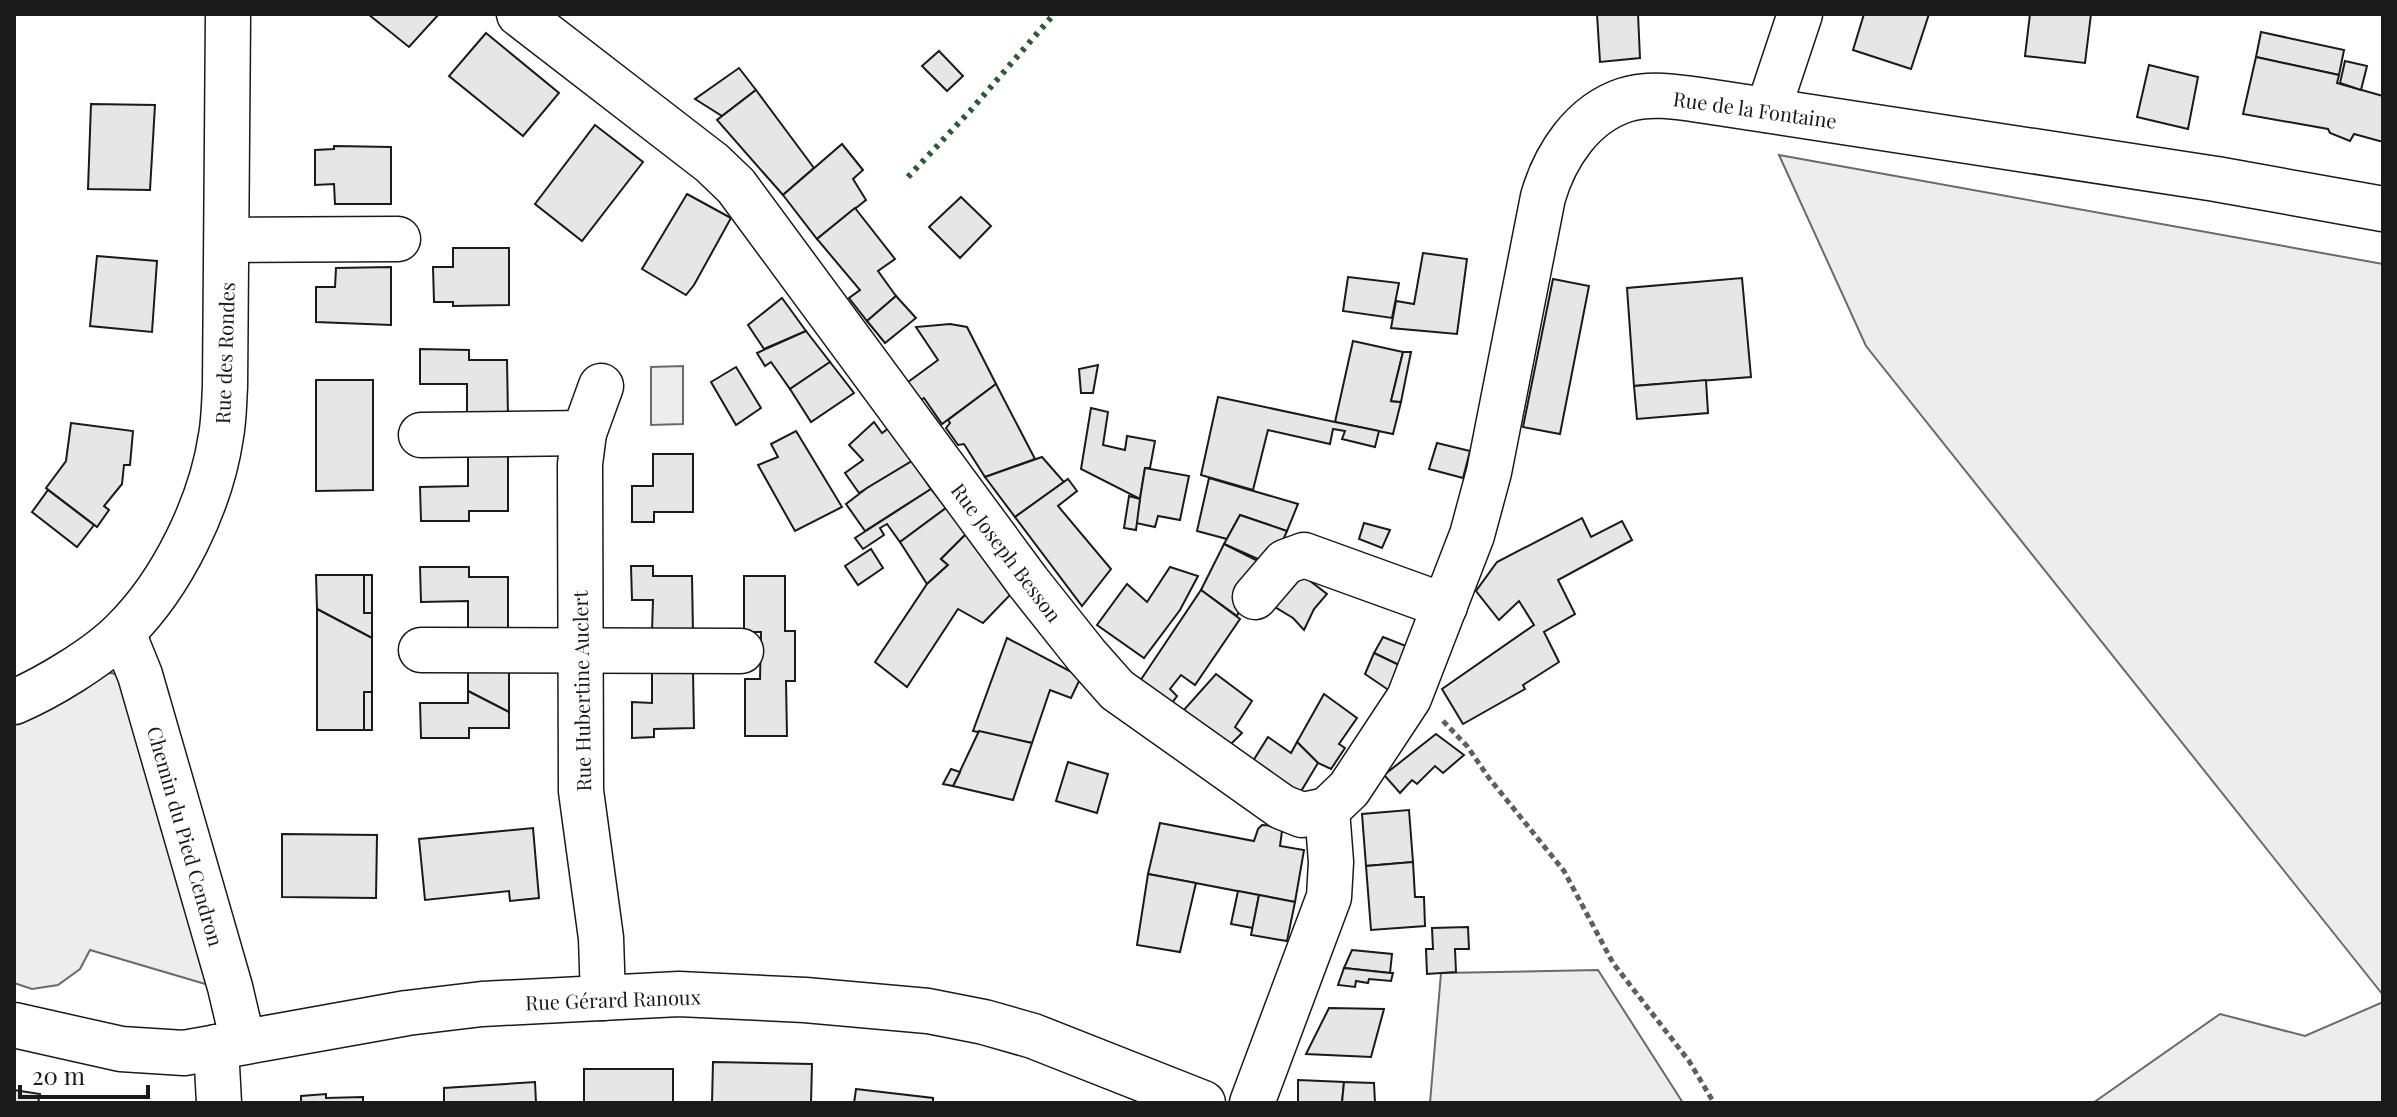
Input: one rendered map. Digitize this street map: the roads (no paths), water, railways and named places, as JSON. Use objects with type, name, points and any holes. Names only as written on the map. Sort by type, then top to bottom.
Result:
[{"type":"street","name":"Rue des Rondes","points":[[14,702],[70,672],[123,633],[185,547],[207,493],[221,438],[225,387],[228,14]]},
{"type":"street","name":"Rue Joseph Besson","points":[[519,14],[712,163],[736,186],[1028,582],[1117,690],[1282,807],[1302,815],[1327,810]]},
{"type":"street","points":[[1768,110],[1800,14]]},
{"type":"street","name":"Rue de la Fontaine","points":[[1327,810],[1349,789],[1409,698],[1472,535],[1489,472],[1550,172],[1566,144],[1592,119],[1624,100],[1665,95],[2216,179],[2383,209]]},
{"type":"street","points":[[227,240],[398,239]]},
{"type":"street","name":"Rue Hubertine Auclert","points":[[601,386],[584,433],[580,464],[579,650],[581,791],[601,938],[603,998]]},
{"type":"street","points":[[421,435],[584,433]]},
{"type":"street","points":[[1255,597],[1285,562],[1304,555],[1445,606]]},
{"type":"street","name":"Chemin du Pied Cendron","points":[[123,633],[140,675],[230,987],[230,1044],[219,1103]]},
{"type":"street","points":[[421,650],[741,651]]},
{"type":"street","points":[[1252,1103],[1329,897],[1331,862],[1327,810]]},
{"type":"street","name":"Rue Gérard Ranoux","points":[[14,1025],[121,1049],[184,1053],[407,1013],[482,1004],[679,994],[805,1000],[928,1011],[984,1022],[1033,1036],[1203,1103]]}]
